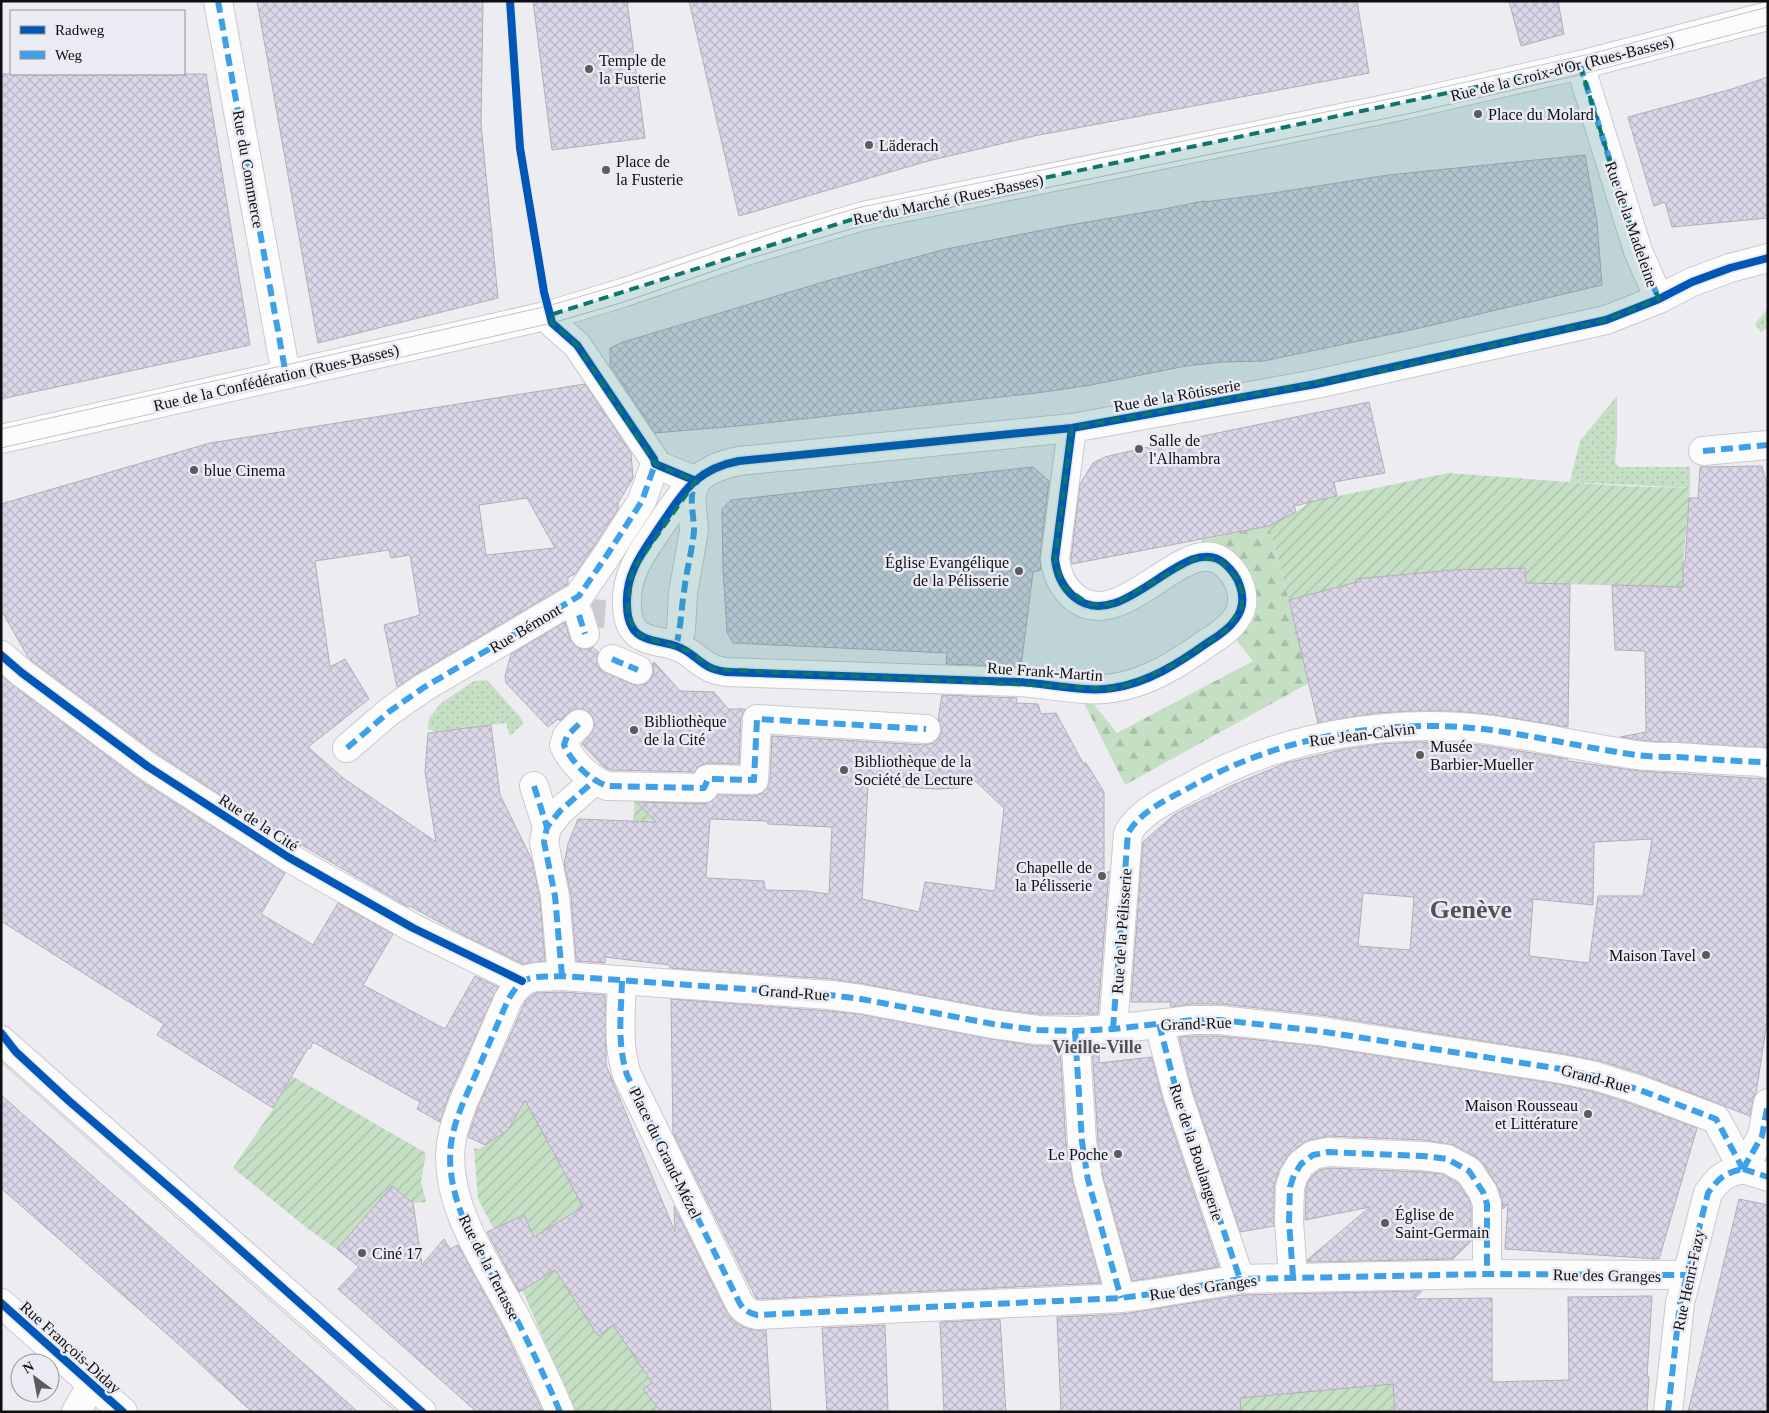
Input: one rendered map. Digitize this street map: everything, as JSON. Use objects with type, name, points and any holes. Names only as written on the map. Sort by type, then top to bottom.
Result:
[{"type":"street","name":"Rue du Commerce","points":[[218,1],[286,374]]},
{"type":"street","name":"Rue de la Croix-d'Or (Rues-Basses)","points":[[1355,115],[1580,65],[1768,16]]},
{"type":"street","name":"Rue de la Madeleine","points":[[1580,65],[1638,251],[1658,299],[1692,282],[1730,268],[1768,258]]},
{"type":"street","name":"Rue du Marché (Rues-Basses)","points":[[550,314],[622,293],[746,250],[863,216],[1355,115]]},
{"type":"street","name":"Rue de la Rôtisserie","points":[[599,619],[628,585],[632,571],[639,558],[684,492],[708,471],[723,464],[1072,428],[1382,371],[1606,320],[1658,299]]},
{"type":"street","name":"Rue de la Confédération (Rues-Basses)","points":[[1,439],[550,314]]},
{"type":"street","points":[[550,314],[552,323],[577,345],[654,459],[655,464],[696,481],[691,496],[694,530],[684,593],[681,630],[676,646]]},
{"type":"street","name":"Rue Frank-Martin","points":[[599,619],[632,628],[649,640],[676,646],[691,652],[712,669],[726,672],[1029,682],[1096,689],[1112,689],[1132,684],[1178,663],[1225,631],[1235,620],[1242,607],[1242,592],[1238,579],[1230,568],[1220,560],[1209,557],[1196,558],[1175,568],[1129,597],[1114,604],[1101,606],[1089,604],[1078,600],[1063,586],[1057,572],[1055,559],[1072,428]]},
{"type":"street","points":[[1703,451],[1768,445]]},
{"type":"street","name":"Rue Bémont","points":[[347,748],[390,710],[423,688],[579,596],[642,501],[655,464]]},
{"type":"street","name":"Rue de la Cité","points":[[1,655],[22,673],[146,766],[288,857],[413,928],[522,981]]},
{"type":"street","points":[[612,659],[638,670]]},
{"type":"street","points":[[579,724],[567,736],[564,745],[568,754],[594,781],[607,786],[704,788],[708,779],[754,780],[757,719],[926,729]]},
{"type":"street","name":"Rue Jean-Calvin","points":[[1128,833],[1134,822],[1144,813],[1212,775],[1247,760],[1311,739],[1401,726],[1447,726],[1490,730],[1639,755],[1761,762],[1768,764]]},
{"type":"street","points":[[562,976],[555,896],[544,842],[547,827],[560,810],[594,781]]},
{"type":"street","points":[[534,786],[547,827]]},
{"type":"street","name":"Rue de la Pélisserie","points":[[1113,1029],[1128,833]]},
{"type":"street","name":"Grand-Rue","points":[[522,981],[530,978],[562,976],[830,994],[994,1024],[1038,1030],[1113,1029],[1192,1020],[1220,1020],[1319,1031],[1520,1061],[1595,1076],[1637,1089],[1716,1119],[1755,1173]]},
{"type":"street","name":"Rue de la Tertasse","points":[[522,981],[508,1000],[462,1105],[451,1142],[449,1163],[455,1194],[471,1235],[526,1338],[560,1412]]},
{"type":"street","name":"Place du Grand-Mézel","points":[[622,981],[620,1044],[621,1058],[627,1075],[740,1304],[744,1310],[750,1313]]},
{"type":"street","name":"Rue de la Boulangerie","points":[[1159,1024],[1177,1094],[1240,1279]]},
{"type":"street","points":[[1075,1031],[1082,1142],[1088,1180],[1121,1298]]},
{"type":"street","points":[[6,1042],[422,1412]]},
{"type":"street","points":[[1755,1173],[1768,1102]]},
{"type":"street","points":[[1293,1277],[1289,1221],[1290,1187],[1294,1175],[1301,1164],[1313,1155],[1328,1152],[1423,1156],[1447,1159],[1469,1171],[1483,1192],[1487,1204],[1487,1274]]},
{"type":"street","name":"Rue Henri-Fazy","points":[[1668,1412],[1676,1328],[1686,1276],[1708,1193],[1717,1180],[1727,1172],[1755,1173]]},
{"type":"street","name":"Rue des Granges","points":[[750,1313],[757,1315],[1121,1298],[1240,1279],[1487,1274],[1686,1276]]},
{"type":"street","name":"Rue François-Diday","points":[[1,1303],[123,1412]]},
{"type":"street","points":[[76,1412],[92,1384]]},
{"type":"highlighted area","points":[[1580,65],[1638,251],[1659,299],[1606,320],[1382,371],[1072,428],[1055,559],[1063,586],[1089,604],[1114,604],[1196,558],[1220,560],[1238,579],[1242,592],[1242,607],[1225,631],[1178,663],[1132,684],[1111,689],[712,669],[691,652],[639,635],[627,615],[632,571],[696,481],[655,464],[577,345],[552,323],[550,315],[863,216]]},
{"type":"green space","points":[[1768,308],[1768,327],[1761,332],[1755,324]]},
{"type":"green space","points":[[1617,396],[1615,462],[1618,467],[1690,467],[1690,488],[1570,482],[1580,441]]},
{"type":"green space","points":[[1448,473],[1622,486],[1690,488],[1683,562],[1683,587],[1526,583],[1525,568],[1452,570],[1356,579],[1358,587],[1289,600],[1269,526],[1296,512],[1310,502]]},
{"type":"green space","points":[[1269,526],[1309,683],[1125,785],[1084,703],[1093,703],[1117,733],[1253,661],[1234,637],[1253,621],[1254,593],[1204,546],[1202,540]]},
{"type":"green space","points":[[487,680],[521,718],[523,724],[510,736],[506,723],[436,732],[428,729],[429,719],[440,704],[474,681]]},
{"type":"green space","points":[[707,797],[707,819],[633,821],[635,798]]},
{"type":"green space","points":[[292,1076],[426,1153],[421,1182],[426,1202],[413,1203],[340,1252],[233,1168],[273,1109]]},
{"type":"green space","points":[[525,1099],[584,1206],[535,1239],[524,1216],[494,1229],[478,1199],[474,1148],[479,1149],[508,1130]]},
{"type":"green space","points":[[552,1266],[598,1335],[613,1325],[629,1349],[660,1376],[643,1389],[658,1408],[655,1412],[575,1412],[521,1287]]},
{"type":"green space","points":[[1393,1383],[1395,1412],[1241,1412],[1240,1398]]},
{"type":"building","points":[[257,1],[483,1],[481,124],[498,298],[318,343]]},
{"type":"building","name":"Temple de la Fusterie","points":[[533,1],[627,1],[645,138],[552,150]]},
{"type":"building","points":[[689,1],[1357,1],[1369,73],[1034,136],[928,161],[739,216]]},
{"type":"building","points":[[1509,1],[1558,1],[1564,34],[1521,46]]},
{"type":"building","points":[[1,74],[206,74],[250,345],[1,399]]},
{"type":"building","points":[[1768,77],[1768,218],[1672,227],[1665,202],[1654,206],[1628,117],[1732,89]]},
{"type":"building","points":[[1585,155],[1597,222],[1602,285],[1420,328],[1264,361],[1223,362],[1186,366],[1091,385],[1037,393],[748,425],[655,433],[610,365],[610,348],[623,342],[830,280],[946,249],[1204,201],[1267,194],[1388,175]]},
{"type":"building","points":[[585,384],[631,453],[633,478],[618,503],[618,509],[594,546],[575,574],[568,577],[568,584],[397,687],[384,625],[420,615],[410,555],[391,558],[389,550],[315,561],[330,667],[345,659],[369,699],[308,747],[343,778],[436,842],[425,772],[428,733],[491,725],[500,795],[532,860],[540,898],[545,961],[523,964],[463,935],[410,906],[408,907],[302,845],[296,844],[156,753],[28,657],[1,610],[1,504],[210,443]],"holes":[[[527,498],[555,548],[486,555],[479,505]]]},
{"type":"building","points":[[1369,402],[1385,473],[1334,482],[1337,496],[1294,506],[1296,512],[1269,526],[1072,564],[1080,484],[1093,463],[1105,457],[1139,449]]},
{"type":"building","points":[[1762,466],[1768,488],[1768,748],[1648,741],[1620,737],[1646,732],[1645,651],[1615,650],[1612,585],[1683,587],[1683,562],[1685,562],[1689,498],[1698,498],[1700,467]]},
{"type":"building","points":[[1033,467],[1049,481],[1040,557],[1041,570],[1033,572],[1021,667],[946,664],[947,653],[733,643],[727,632],[722,509],[731,500]]},
{"type":"building","points":[[1525,568],[1526,583],[1570,584],[1568,727],[1454,711],[1376,713],[1318,723],[1289,600],[1357,582],[1356,579],[1453,570]]},
{"type":"building","points":[[565,622],[570,639],[575,646],[582,649],[593,647],[598,652],[597,661],[600,669],[606,673],[632,684],[640,685],[647,683],[652,677],[654,669],[652,664],[654,662],[680,691],[714,692],[728,709],[745,709],[741,718],[739,764],[708,763],[699,766],[694,772],[611,770],[604,767],[582,744],[594,728],[594,720],[590,713],[583,709],[574,709],[560,721],[558,719],[548,727],[506,683],[505,676],[511,654]]},
{"type":"building","points":[[1,676],[138,779],[285,873],[261,914],[313,945],[338,903],[393,934],[363,985],[445,1029],[475,976],[498,987],[449,1095],[440,1122],[417,1109],[420,1102],[313,1042],[273,1108],[157,1035],[164,1024],[1,921]]},
{"type":"building","points":[[942,695],[1017,698],[1016,703],[1038,704],[1041,714],[1056,713],[1083,763],[1086,763],[1104,792],[1104,875],[1109,871],[1098,1014],[1039,1014],[995,1009],[831,979],[670,968],[670,965],[605,957],[605,963],[576,961],[571,895],[564,864],[568,844],[578,819],[656,822],[637,802],[704,804],[712,801],[718,795],[754,796],[761,794],[767,789],[770,781],[772,736],[925,745],[933,743],[939,738],[942,730],[938,720]],"holes":[[[971,777],[1004,808],[995,891],[925,882],[919,912],[862,899],[868,785],[936,789],[958,788]],[[710,819],[767,821],[768,824],[832,827],[829,894],[806,891],[765,890],[764,881],[706,878]]]},
{"type":"building","points":[[1453,742],[1489,746],[1568,759],[1568,761],[1640,771],[1768,779],[1768,1016],[1756,1093],[1750,1116],[1642,1074],[1600,1061],[1564,1054],[1321,1015],[1222,1004],[1192,1004],[1171,1007],[1170,1002],[1131,1002],[1143,842],[1175,814],[1233,785],[1286,763],[1341,750],[1379,744]],"holes":[[[1652,839],[1643,896],[1598,896],[1589,963],[1529,956],[1533,899],[1593,905],[1594,842]],[[1363,893],[1414,897],[1410,950],[1358,946]]]},
{"type":"building","points":[[562,992],[605,995],[606,1065],[675,1232],[674,1206],[727,1313],[735,1322],[743,1327],[753,1330],[766,1330],[771,1412],[661,1412],[643,1389],[652,1383],[613,1325],[598,1336],[555,1270],[519,1292],[487,1232],[524,1215],[534,1237],[583,1207],[525,1100],[508,1130],[485,1145],[468,1137],[478,1107],[526,1000],[535,993]]},
{"type":"building","points":[[671,999],[859,1014],[991,1039],[1036,1046],[1060,1046],[1066,1143],[1073,1182],[1101,1283],[756,1298],[673,1133]]},
{"type":"building","points":[[1219,1036],[1317,1046],[1558,1084],[1591,1091],[1697,1128],[1659,1259],[1505,1249],[1508,1204],[1503,1209],[1498,1187],[1482,1162],[1454,1145],[1424,1140],[1328,1136],[1304,1142],[1288,1155],[1279,1170],[1274,1186],[1274,1226],[1240,1232],[1192,1089],[1179,1037]]},
{"type":"building","points":[[1100,1045],[1099,1063],[1152,1057],[1162,1098],[1219,1267],[1132,1281],[1103,1177],[1098,1140],[1092,1046]]},
{"type":"building","points":[[1,1095],[358,1412],[252,1412],[183,1348],[1,1188]]},
{"type":"building","name":"Église de Saint-Germain","points":[[1329,1168],[1442,1174],[1458,1183],[1469,1199],[1471,1207],[1471,1241],[1453,1259],[1308,1262],[1307,1260],[1370,1207],[1305,1220],[1308,1182],[1320,1170]]},
{"type":"building","points":[[392,1186],[413,1203],[422,1265],[444,1239],[450,1249],[458,1245],[504,1329],[543,1412],[477,1412],[338,1289],[359,1267],[337,1249]]},
{"type":"building","points":[[1739,1199],[1768,1205],[1768,1412],[1688,1412]]},
{"type":"building","points":[[1422,1291],[1414,1299],[1492,1298],[1492,1382],[1569,1380],[1568,1297],[1652,1296],[1647,1377],[1649,1377],[1647,1412],[1395,1412],[1393,1384],[1240,1398],[1241,1412],[1061,1412],[1057,1317],[1123,1314],[1241,1295]]},
{"type":"building","points":[[1000,1319],[1006,1412],[944,1412],[940,1322]]},
{"type":"building","points":[[885,1325],[888,1412],[827,1412],[822,1328]]},
{"type":"tunnel","points":[[591,613],[605,614]]},
{"type":"tram line","points":[[1,429],[548,306],[619,285],[789,228],[861,207],[1404,96],[1594,53],[1768,7]]},
{"type":"tram line","points":[[1,448],[552,323],[624,302],[748,259],[865,225],[1407,114],[1583,74],[1768,25]]},
{"type":"tram line","points":[[1,1039],[16,1052]]},
{"type":"tram line","points":[[1,1062],[396,1412]]},
{"type":"marked path","points":[[218,1],[286,375]]},
{"type":"marked path","points":[[1580,65],[1638,251],[1659,299]]},
{"type":"marked path","points":[[1703,451],[1768,445]]},
{"type":"marked path","points":[[347,748],[390,711],[423,688],[579,596],[642,501],[655,464]]},
{"type":"marked path","points":[[676,646],[694,531],[692,502],[694,485]]},
{"type":"marked path","points":[[579,615],[585,634]]},
{"type":"marked path","points":[[612,659],[638,670]]},
{"type":"marked path","points":[[579,724],[567,736],[564,745],[576,764],[600,783],[607,786],[704,788],[708,779],[754,780],[757,719],[926,729]]},
{"type":"marked path","points":[[1113,1029],[1128,833],[1141,817],[1158,805],[1228,768],[1263,754],[1338,734],[1415,726],[1491,730],[1641,756],[1761,762],[1768,764]]},
{"type":"marked path","points":[[562,976],[555,896],[544,842],[547,827],[560,811],[594,781]]},
{"type":"marked path","points":[[534,786],[547,827]]},
{"type":"marked path","points":[[560,1412],[518,1322],[471,1237],[454,1191],[450,1168],[452,1135],[464,1101],[508,1000],[519,985],[530,978],[562,976],[830,995],[993,1024],[1038,1030],[1113,1029],[1192,1020],[1220,1020],[1319,1031],[1561,1069],[1595,1076],[1637,1089],[1716,1119],[1743,1169]]},
{"type":"marked path","points":[[622,981],[621,1040],[627,1075],[740,1304],[745,1310],[757,1315],[1121,1298],[1240,1279],[1487,1274],[1686,1275]]},
{"type":"marked path","points":[[1159,1024],[1177,1093],[1240,1279]]},
{"type":"marked path","points":[[1075,1031],[1082,1142],[1088,1180],[1121,1298]]},
{"type":"marked path","points":[[1743,1169],[1762,1136],[1768,1103]]},
{"type":"marked path","points":[[1293,1277],[1289,1221],[1290,1187],[1294,1175],[1301,1164],[1313,1155],[1328,1152],[1423,1156],[1447,1159],[1469,1171],[1483,1192],[1487,1204],[1487,1274]]},
{"type":"marked path","points":[[1743,1169],[1768,1177]]},
{"type":"marked path","points":[[1668,1412],[1680,1303],[1708,1193],[1722,1177],[1743,1169]]},
{"type":"cycle path","points":[[510,1],[520,148],[544,292],[552,323],[577,345],[654,459],[655,464],[696,481]]},
{"type":"cycle path","points":[[1072,428],[1055,559],[1061,580],[1074,597],[1093,606],[1112,604],[1132,595],[1191,560],[1208,557],[1224,563],[1236,576],[1240,586],[1242,595],[1241,608],[1238,616],[1229,627],[1185,658],[1151,677],[1113,688],[1078,689],[1017,682],[726,672],[706,666],[681,648],[640,636],[631,624],[627,611],[627,593],[637,561],[677,501],[690,486],[705,474],[727,464],[739,461],[1072,428],[1316,384],[1606,320],[1659,299],[1692,282],[1730,268],[1768,258]]},
{"type":"cycle path","points":[[1,655],[22,673],[147,766],[288,857],[413,928],[522,981]]},
{"type":"cycle path","points":[[1,1033],[16,1052],[69,1101],[191,1206],[422,1412]]},
{"type":"cycle path","points":[[1,1303],[123,1412]]},
{"type":"place","name":"Temple de la Fusterie","points":[[589,69]]},
{"type":"place","name":"Place du Molard","points":[[1478,114]]},
{"type":"place","name":"Läderach","points":[[869,145]]},
{"type":"place","name":"Place de la Fusterie","points":[[606,170]]},
{"type":"place","name":"Salle de l'Alhambra","points":[[1139,449]]},
{"type":"place","name":"blue Cinema","points":[[194,470]]},
{"type":"place","name":"Église Evangélique de la Pélisserie","points":[[1019,571]]},
{"type":"place","name":"Bibliothèque de la Cité","points":[[634,730]]},
{"type":"place","name":"Musée Barbier-Mueller","points":[[1420,755]]},
{"type":"place","name":"Bibliothèque de la Société de Lecture","points":[[844,770]]},
{"type":"place","name":"Chapelle de la Pélisserie","points":[[1102,876]]},
{"type":"place","name":"Maison Tavel","points":[[1706,955]]},
{"type":"place","name":"Maison Rousseau et Littérature","points":[[1588,1114]]},
{"type":"place","name":"Le Poche","points":[[1118,1154]]},
{"type":"place","name":"Église de Saint-Germain","points":[[1385,1223]]},
{"type":"place","name":"Ciné 17","points":[[362,1253]]},
{"type":"district","name":"Genève","points":[[1471,909]]},
{"type":"district","name":"Vieille-Ville","points":[[1097,1047]]}]
